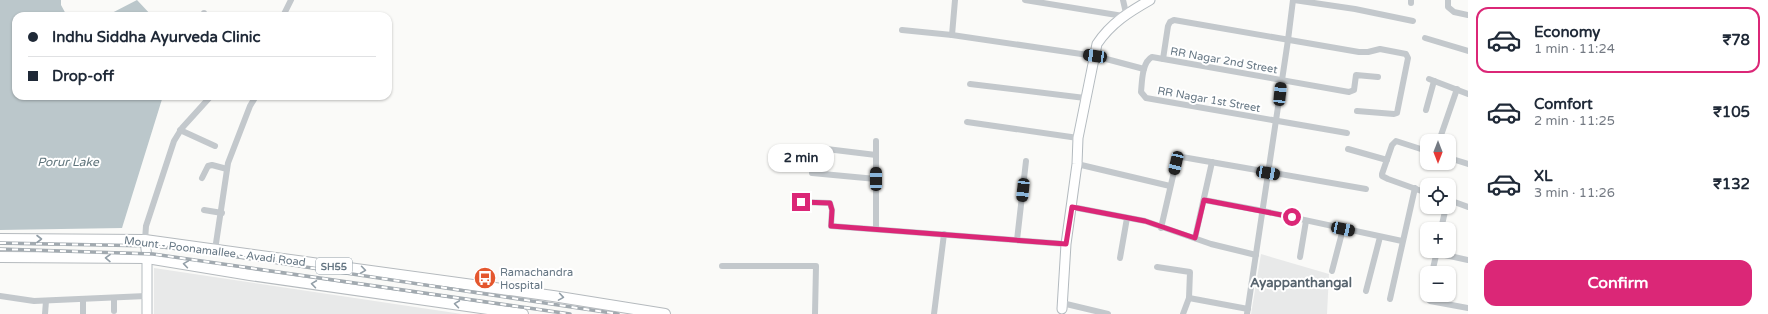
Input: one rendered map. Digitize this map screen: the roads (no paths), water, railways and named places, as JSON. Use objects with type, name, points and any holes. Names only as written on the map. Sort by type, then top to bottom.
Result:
[{"type":"main road","name":"Mount - Poonamallee - Avadi Road","points":[[0,239],[144,240],[552,296],[665,314]]},
{"type":"main road","name":"Mount - Poonamallee - Avadi Road","points":[[0,257],[147,258],[258,276],[523,314]]},
{"type":"street","points":[[285,12],[291,0]]},
{"type":"street","points":[[952,35],[955,0]]},
{"type":"street","points":[[1025,0],[1125,15]]},
{"type":"street","points":[[1123,0],[1125,15]]},
{"type":"street","points":[[1108,314],[1062,310],[1066,244],[1077,164],[1078,138],[1097,44],[1106,31],[1125,15],[1150,0]]},
{"type":"street","points":[[1189,298],[1247,311],[1294,0],[1376,13],[1413,21]]},
{"type":"street","points":[[1448,0],[1448,7],[1450,10],[1468,15]]},
{"type":"street","points":[[902,30],[952,35],[1095,56],[1144,69],[1149,58],[1163,59],[1168,26],[1170,22],[1174,20],[1364,52],[1380,49],[1406,54],[1408,58],[1397,112],[1394,114],[1357,111]]},
{"type":"street","points":[[1425,38],[1468,51]]},
{"type":"street","name":"RR Nagar 2nd Street","points":[[1163,59],[1349,92],[1354,90],[1356,75],[1378,76]]},
{"type":"street","name":"RR Nagar 1st Street","points":[[1144,69],[1141,92],[1146,98],[1347,133]]},
{"type":"street","points":[[1426,110],[1431,80],[1468,94]]},
{"type":"street","points":[[970,84],[1085,98]]},
{"type":"street","points":[[1441,134],[1457,89]]},
{"type":"street","points":[[147,314],[147,258],[144,240],[146,226],[174,141],[180,130],[196,110],[207,100]]},
{"type":"street","points":[[215,250],[222,213],[227,169],[250,106],[254,100]]},
{"type":"street","points":[[967,122],[1078,138]]},
{"type":"street","points":[[180,130],[215,146]]},
{"type":"street","points":[[876,141],[876,229]]},
{"type":"street","points":[[1420,149],[1396,141],[1392,145],[1382,176],[1420,190]]},
{"type":"street","points":[[810,147],[876,154]]},
{"type":"street","points":[[1348,149],[1387,160]]},
{"type":"street","points":[[1161,228],[1176,163],[1179,158],[1182,157],[1366,189]]},
{"type":"street","points":[[1456,160],[1468,164]]},
{"type":"street","points":[[1017,240],[1026,161]]},
{"type":"street","points":[[1195,238],[1212,162]]},
{"type":"street","points":[[1077,164],[1170,186]]},
{"type":"street","points":[[202,178],[208,166],[212,165],[227,169]]},
{"type":"street","points":[[812,173],[876,179]]},
{"type":"street","points":[[1390,299],[1415,188]]},
{"type":"street","points":[[1204,200],[1402,241]]},
{"type":"street","points":[[801,202],[830,203],[832,210],[831,226],[1066,244]]},
{"type":"street","points":[[1456,202],[1468,206]]},
{"type":"street","points":[[1072,207],[1145,221],[1161,228],[1256,255]]},
{"type":"street","points":[[204,210],[222,213]]},
{"type":"street","points":[[1120,258],[1127,218]]},
{"type":"street","points":[[1300,257],[1306,220]]},
{"type":"street","points":[[1332,271],[1343,229]]},
{"type":"street","points":[[934,314],[944,234]]},
{"type":"street","points":[[1366,291],[1380,237]]},
{"type":"street","points":[[1456,257],[1468,260]]},
{"type":"street","points":[[722,266],[816,266],[815,314]]},
{"type":"street","points":[[1157,267],[1190,272],[1189,298],[1183,314]]},
{"type":"street","points":[[0,296],[34,301],[46,301],[146,296]]},
{"type":"street","points":[[114,298],[114,311]]},
{"type":"street","points":[[83,299],[83,314]]},
{"type":"street","points":[[45,314],[46,301]]},
{"type":"street","points":[[1435,302],[1468,308]]},
{"type":"water","name":"Porur Lake","points":[[0,0],[61,0],[61,5],[65,12],[12,12],[12,100],[162,100],[122,228],[0,230]]},
{"type":"water","points":[[137,0],[148,12],[114,12]]},
{"type":"railway","points":[[0,243],[154,246],[213,253],[618,314]]},
{"type":"railway","points":[[0,249],[153,254],[570,314]]},
{"type":"place","name":"Ramachandra Hospital","points":[[485,278]]},
{"type":"district","name":"Ayappanthangal","points":[[1301,282]]}]
